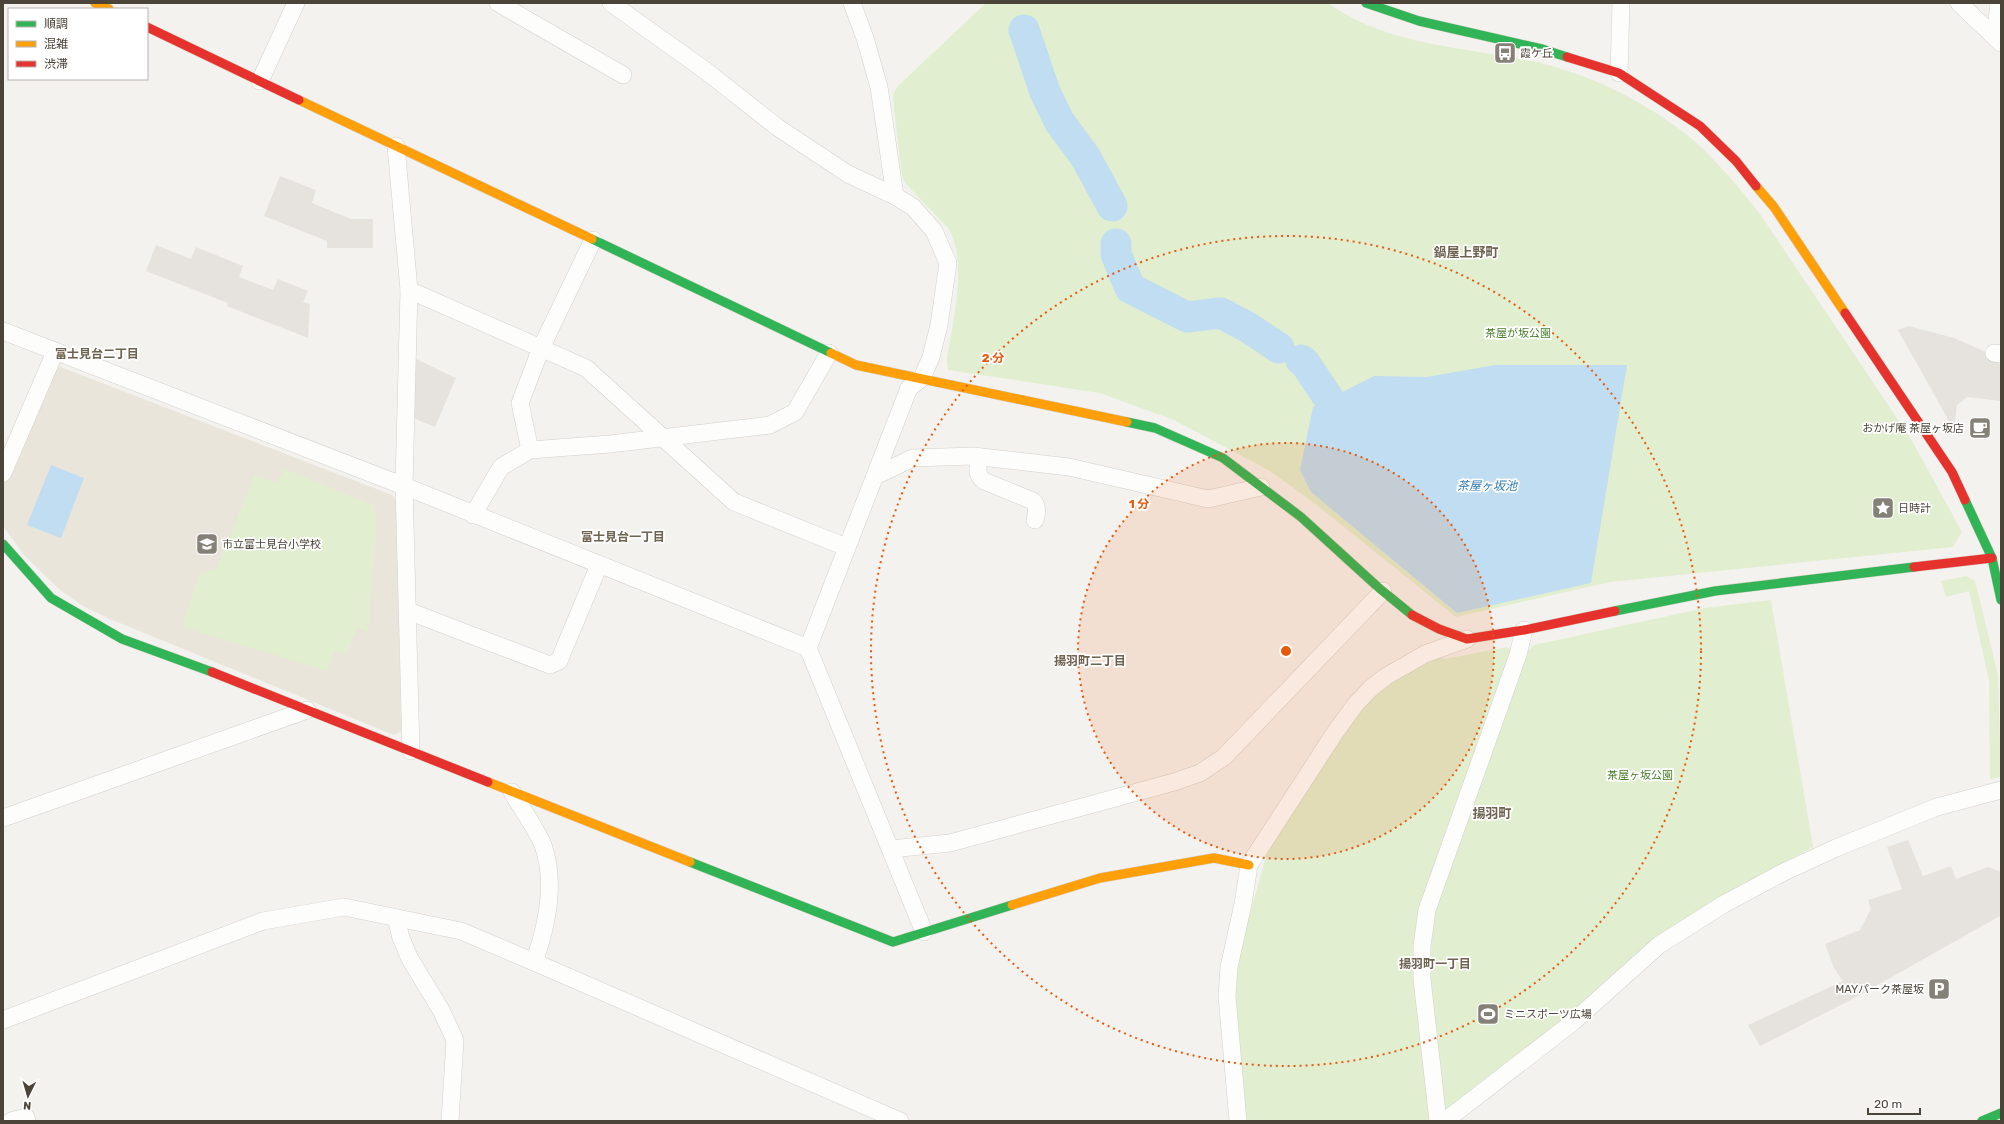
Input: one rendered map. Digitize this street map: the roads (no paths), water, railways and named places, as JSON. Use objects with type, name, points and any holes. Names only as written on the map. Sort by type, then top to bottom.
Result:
[{"type":"street","points":[[96,3],[107,8]]},
{"type":"street","points":[[260,81],[296,3]]},
{"type":"street","points":[[498,3],[624,75]]},
{"type":"street","points":[[852,3],[865,38],[879,87],[895,196]]},
{"type":"street","points":[[1366,3],[1419,21],[1542,49],[1619,73],[1700,126],[1736,161],[1774,207],[1952,472],[1997,558],[2001,600]]},
{"type":"street","points":[[1619,73],[1621,3]]},
{"type":"street","points":[[1959,3],[1998,40]]},
{"type":"street","points":[[1998,40],[1999,3]]},
{"type":"street","points":[[613,4],[706,71],[777,127],[848,174],[895,196],[913,208],[934,231],[948,264],[939,325],[931,357],[922,378],[909,388],[808,648],[924,932]]},
{"type":"street","points":[[148,27],[856,365],[1155,428],[1224,458],[1301,518],[1383,591],[1416,618],[1439,629],[1467,639]]},
{"type":"street","points":[[396,146],[409,290],[404,486],[412,751]]},
{"type":"street","points":[[530,450],[520,403],[541,348],[593,240]]},
{"type":"street","points":[[409,290],[586,368],[734,502],[846,547]]},
{"type":"street","points":[[3,331],[404,486],[808,648]]},
{"type":"street","points":[[3,473],[55,352]]},
{"type":"street","points":[[473,514],[501,467],[530,450],[610,444],[770,424],[795,412],[829,353]]},
{"type":"street","points":[[875,476],[912,458],[980,457],[1069,467],[1208,499],[1261,487]]},
{"type":"street","points":[[980,457],[977,470],[979,476],[984,481],[1033,501],[1036,505],[1037,514],[1035,520]]},
{"type":"street","points":[[3,544],[51,598],[122,639],[243,683],[512,792],[893,942],[1100,878],[1214,858],[1249,865]]},
{"type":"street","points":[[1238,1121],[1227,996],[1231,960],[1243,904],[1249,865],[1334,734],[1355,705],[1370,689],[1385,677],[1425,654],[1467,639],[1524,630],[1714,591],[1997,558]]},
{"type":"street","points":[[408,610],[550,665],[559,661],[599,565]]},
{"type":"street","points":[[891,849],[950,843],[1174,782],[1200,773],[1224,757],[1383,591]]},
{"type":"street","points":[[1438,1121],[1422,979],[1422,946],[1427,910],[1518,655],[1524,630]]},
{"type":"street","points":[[3,818],[307,710]]},
{"type":"street","points":[[1445,1121],[1573,1022],[1659,945],[1724,904],[1784,872],[1843,845],[1937,807],[2001,790]]},
{"type":"street","points":[[512,792],[542,844],[548,869],[549,893],[546,913],[540,947],[534,962]]},
{"type":"street","points":[[3,1020],[263,921],[344,907],[461,931],[900,1121]]},
{"type":"street","points":[[396,918],[400,938],[410,959],[440,1010],[455,1040],[450,1121]]},
{"type":"street","points":[[1982,1121],[2001,1113]]},
{"type":"street","points":[[11,1121],[26,1117],[27,1121]]},
{"type":"water","name":"茶屋ヶ坂池","points":[[1495,365],[1627,365],[1591,583],[1457,613],[1311,492],[1300,470],[1313,407],[1374,376],[1427,377]]},
{"type":"water","points":[[51,465],[84,478],[61,538],[27,525]]},
{"type":"waterway","points":[[1024,30],[1045,92],[1059,121],[1086,158],[1112,206]]},
{"type":"waterway","points":[[1116,244],[1116,254],[1130,288],[1187,317],[1221,313],[1249,328],[1279,348]]},
{"type":"waterway","points":[[1301,360],[1305,363],[1329,399]]},
{"type":"place","name":"霞ケ丘","points":[[1505,53]]},
{"type":"place","name":"おかげ庵 茶屋ヶ坂店","points":[[1980,428]]},
{"type":"place","name":"日時計","points":[[1883,508]]},
{"type":"place","name":"市立富士見台小学校","points":[[207,544]]},
{"type":"place","name":"MAYパーク茶屋坂","points":[[1939,989]]},
{"type":"place","name":"ミニスポーツ広場","points":[[1488,1014]]},
{"type":"district","name":"鍋屋上野町","points":[[1466,252]]},
{"type":"district","name":"富士見台二丁目","points":[[97,354]]},
{"type":"district","name":"富士見台一丁目","points":[[623,537]]},
{"type":"district","name":"揚羽町二丁目","points":[[1090,661]]},
{"type":"district","name":"揚羽町","points":[[1492,813]]},
{"type":"district","name":"揚羽町一丁目","points":[[1435,964]]},
{"type":"park label","name":"茶屋が坂公園","points":[[1518,333]]},
{"type":"park label","name":"茶屋ヶ坂公園","points":[[1640,775]]}]
